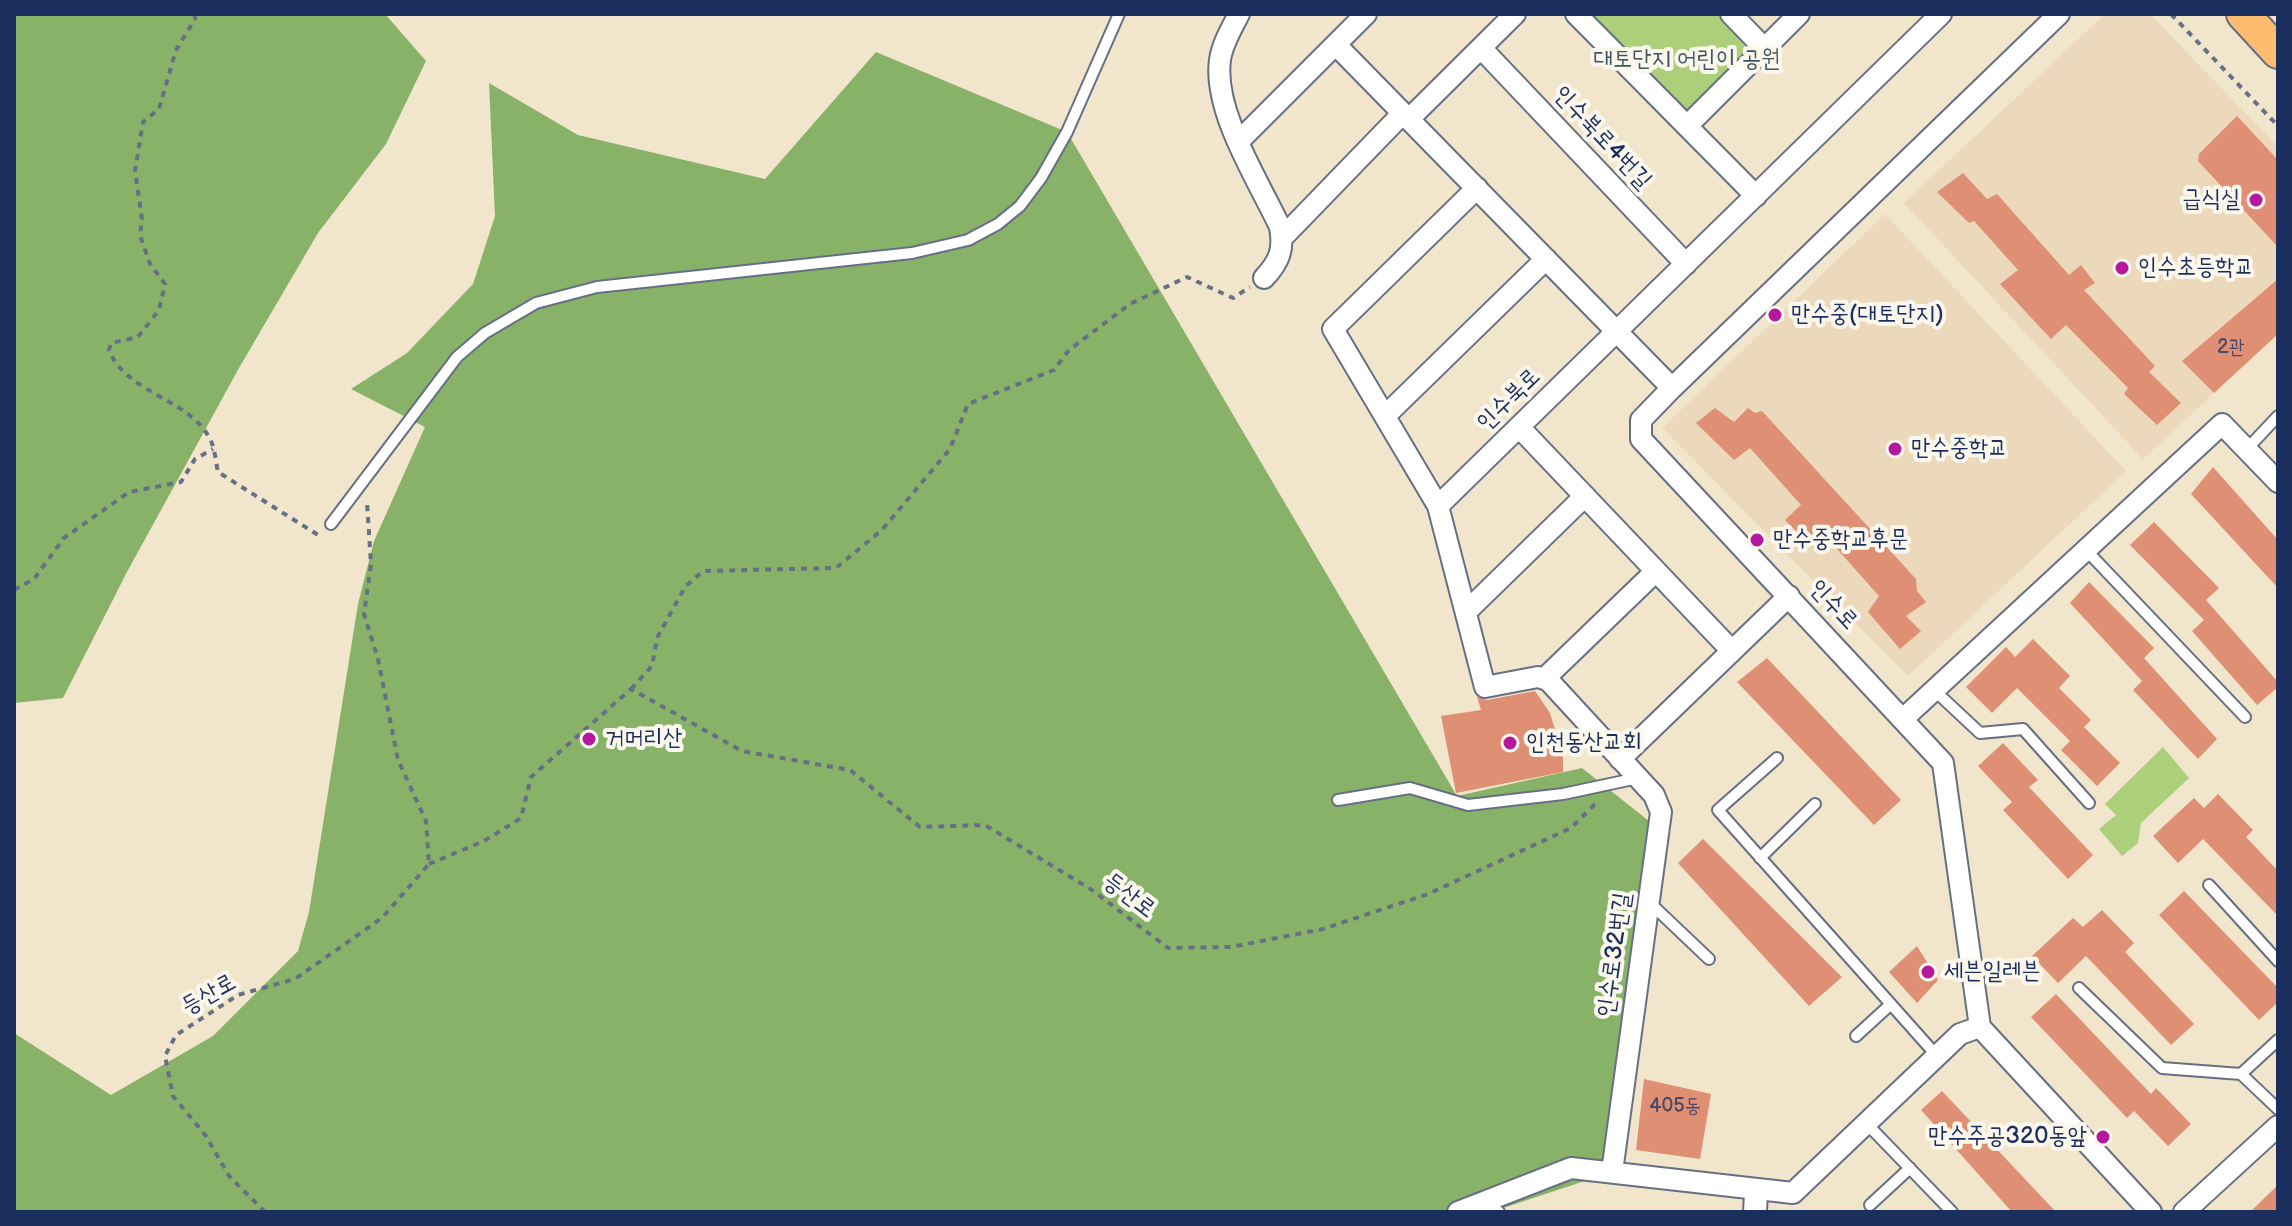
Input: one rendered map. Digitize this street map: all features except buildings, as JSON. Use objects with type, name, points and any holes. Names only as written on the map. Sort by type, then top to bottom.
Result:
[{"type":"main road","points":[[2243,14],[2278,52]]},
{"type":"street","points":[[1239,14],[1220,58],[1219,90],[1224,111],[1240,140],[1282,238],[1284,247],[1275,266],[1264,278]]},
{"type":"street","points":[[1240,140],[1366,14]]},
{"type":"street","points":[[1282,238],[1515,14]]},
{"type":"street","points":[[1576,14],[1756,196]]},
{"type":"street","points":[[1731,14],[1765,49]]},
{"type":"street","points":[[1687,126],[1799,14]]},
{"type":"street","points":[[1617,332],[1941,14]]},
{"type":"street","name":"인수로","points":[[1980,1027],[1943,763],[1641,439],[1641,420],[2059,14]]},
{"type":"street","points":[[1336,45],[1672,388]]},
{"type":"street","name":"인수북로4번길","points":[[1481,48],[1686,264]]},
{"type":"street","points":[[1477,188],[1333,329],[1438,506],[1468,610],[1485,687],[1538,677],[1544,679],[1656,571]]},
{"type":"street","points":[[1386,415],[1546,259]]},
{"type":"street","name":"인수북로","points":[[1438,506],[1617,332]]},
{"type":"street","points":[[1904,718],[2222,424],[2278,482]]},
{"type":"street","points":[[1519,427],[1732,651]]},
{"type":"street","points":[[1468,610],[1585,496]]},
{"type":"street","points":[[1620,759],[1789,596]]},
{"type":"street","name":"인수로32번길","points":[[1544,679],[1654,795],[1661,812],[1612,1172]]},
{"type":"street","points":[[1458,1212],[1493,1206],[1560,1171],[1612,1172],[1757,1192],[1793,1193],[1960,1034],[1980,1027],[2151,1212]]},
{"type":"street","points":[[2184,1212],[2278,1126]]},
{"type":"street","points":[[1751,1212],[1757,1192]]},
{"type":"lane","points":[[331,524],[457,357],[485,333],[536,303],[597,287],[912,253],[968,240],[998,224],[1020,206],[1041,178],[1067,132],[1119,14]]},
{"type":"lane","points":[[2246,450],[2278,416]]},
{"type":"lane","points":[[2086,550],[2245,717]]},
{"type":"lane","points":[[1934,690],[1980,733],[2023,729],[2089,803]]},
{"type":"lane","points":[[1777,758],[1718,810],[1937,1056]]},
{"type":"lane","points":[[1338,800],[1410,788],[1468,805],[1563,794],[1638,778]]},
{"type":"lane","points":[[1760,858],[1815,804]]},
{"type":"lane","points":[[2209,885],[2278,961]]},
{"type":"lane","points":[[1649,902],[1709,959]]},
{"type":"lane","points":[[2079,988],[2162,1068],[2241,1074],[2278,1109]]},
{"type":"lane","points":[[1856,1036],[1891,1004]]},
{"type":"lane","points":[[2241,1074],[2278,1040]]},
{"type":"lane","points":[[1866,1123],[1952,1212]]},
{"type":"lane","points":[[1870,1205],[1910,1168]]},
{"type":"lane","points":[[1757,1192],[1761,1212]]},
{"type":"path","points":[[195,14],[176,50],[159,109],[143,122],[135,171],[142,219],[140,235],[150,264],[165,284],[159,310],[138,337],[111,343],[109,350],[115,366],[192,419],[211,441],[218,472],[318,535],[331,524]]},
{"type":"path","points":[[2171,14],[2278,126]]},
{"type":"path","name":"등산로","points":[[265,1212],[229,1176],[206,1136],[173,1096],[165,1056],[176,1035],[238,995],[295,979],[382,918],[429,864],[484,841],[521,818],[531,777],[631,689],[652,666],[657,638],[685,587],[703,571],[836,568],[882,530],[950,449],[968,404],[1054,370],[1069,350],[1130,304],[1187,277],[1233,298],[1264,278]]},
{"type":"path","points":[[14,590],[34,579],[64,538],[129,492],[181,482],[195,459],[213,449]]},
{"type":"path","points":[[371,469],[367,532],[371,564],[364,614],[378,659],[398,760],[426,821],[429,864]]},
{"type":"path","name":"등산로","points":[[631,689],[742,751],[850,770],[920,827],[985,825],[1092,890],[1168,948],[1231,947],[1323,929],[1428,894],[1571,828],[1616,783]]},
{"type":"shaded area","name":"인수초등학교","points":[[2105,14],[2150,14],[2278,147],[2278,334],[2143,459],[1904,203]]},
{"type":"shaded area","name":"만수중학교","points":[[1885,214],[2126,471],[1908,676],[1662,428]]},
{"type":"green space","points":[[14,14],[385,14],[426,61],[386,144],[318,233],[239,368],[127,572],[63,698],[14,703]]},
{"type":"green space","name":"대토단지 어린이 공원","points":[[1576,14],[1731,14],[1765,49],[1687,126]]},
{"type":"green space","points":[[876,52],[1067,132],[1457,796],[1582,768],[1659,829],[1612,1172],[1491,1212],[14,1212],[14,1033],[111,1095],[213,1036],[298,951],[309,912],[358,604],[374,541],[425,427],[351,389],[407,353],[473,284],[495,216],[489,83],[578,135],[765,179]]},
{"type":"green space","points":[[2163,747],[2189,778],[2141,823],[2138,843],[2122,856],[2099,829],[2116,815],[2105,804]]},
{"type":"place","name":"급식실","points":[[2256,200]]},
{"type":"place","name":"인수초등학교","points":[[2122,268]]},
{"type":"place","name":"만수중(대토단지)","points":[[1775,315]]},
{"type":"place","name":"만수중학교","points":[[1895,449]]},
{"type":"place","name":"만수중학교후문","points":[[1757,540]]},
{"type":"place","name":"거머리산","points":[[589,739]]},
{"type":"place","name":"인천동산교회","points":[[1510,743]]},
{"type":"place","name":"세븐일레븐","points":[[1928,972]]},
{"type":"place","name":"만수주공320동앞","points":[[2103,1137]]}]
